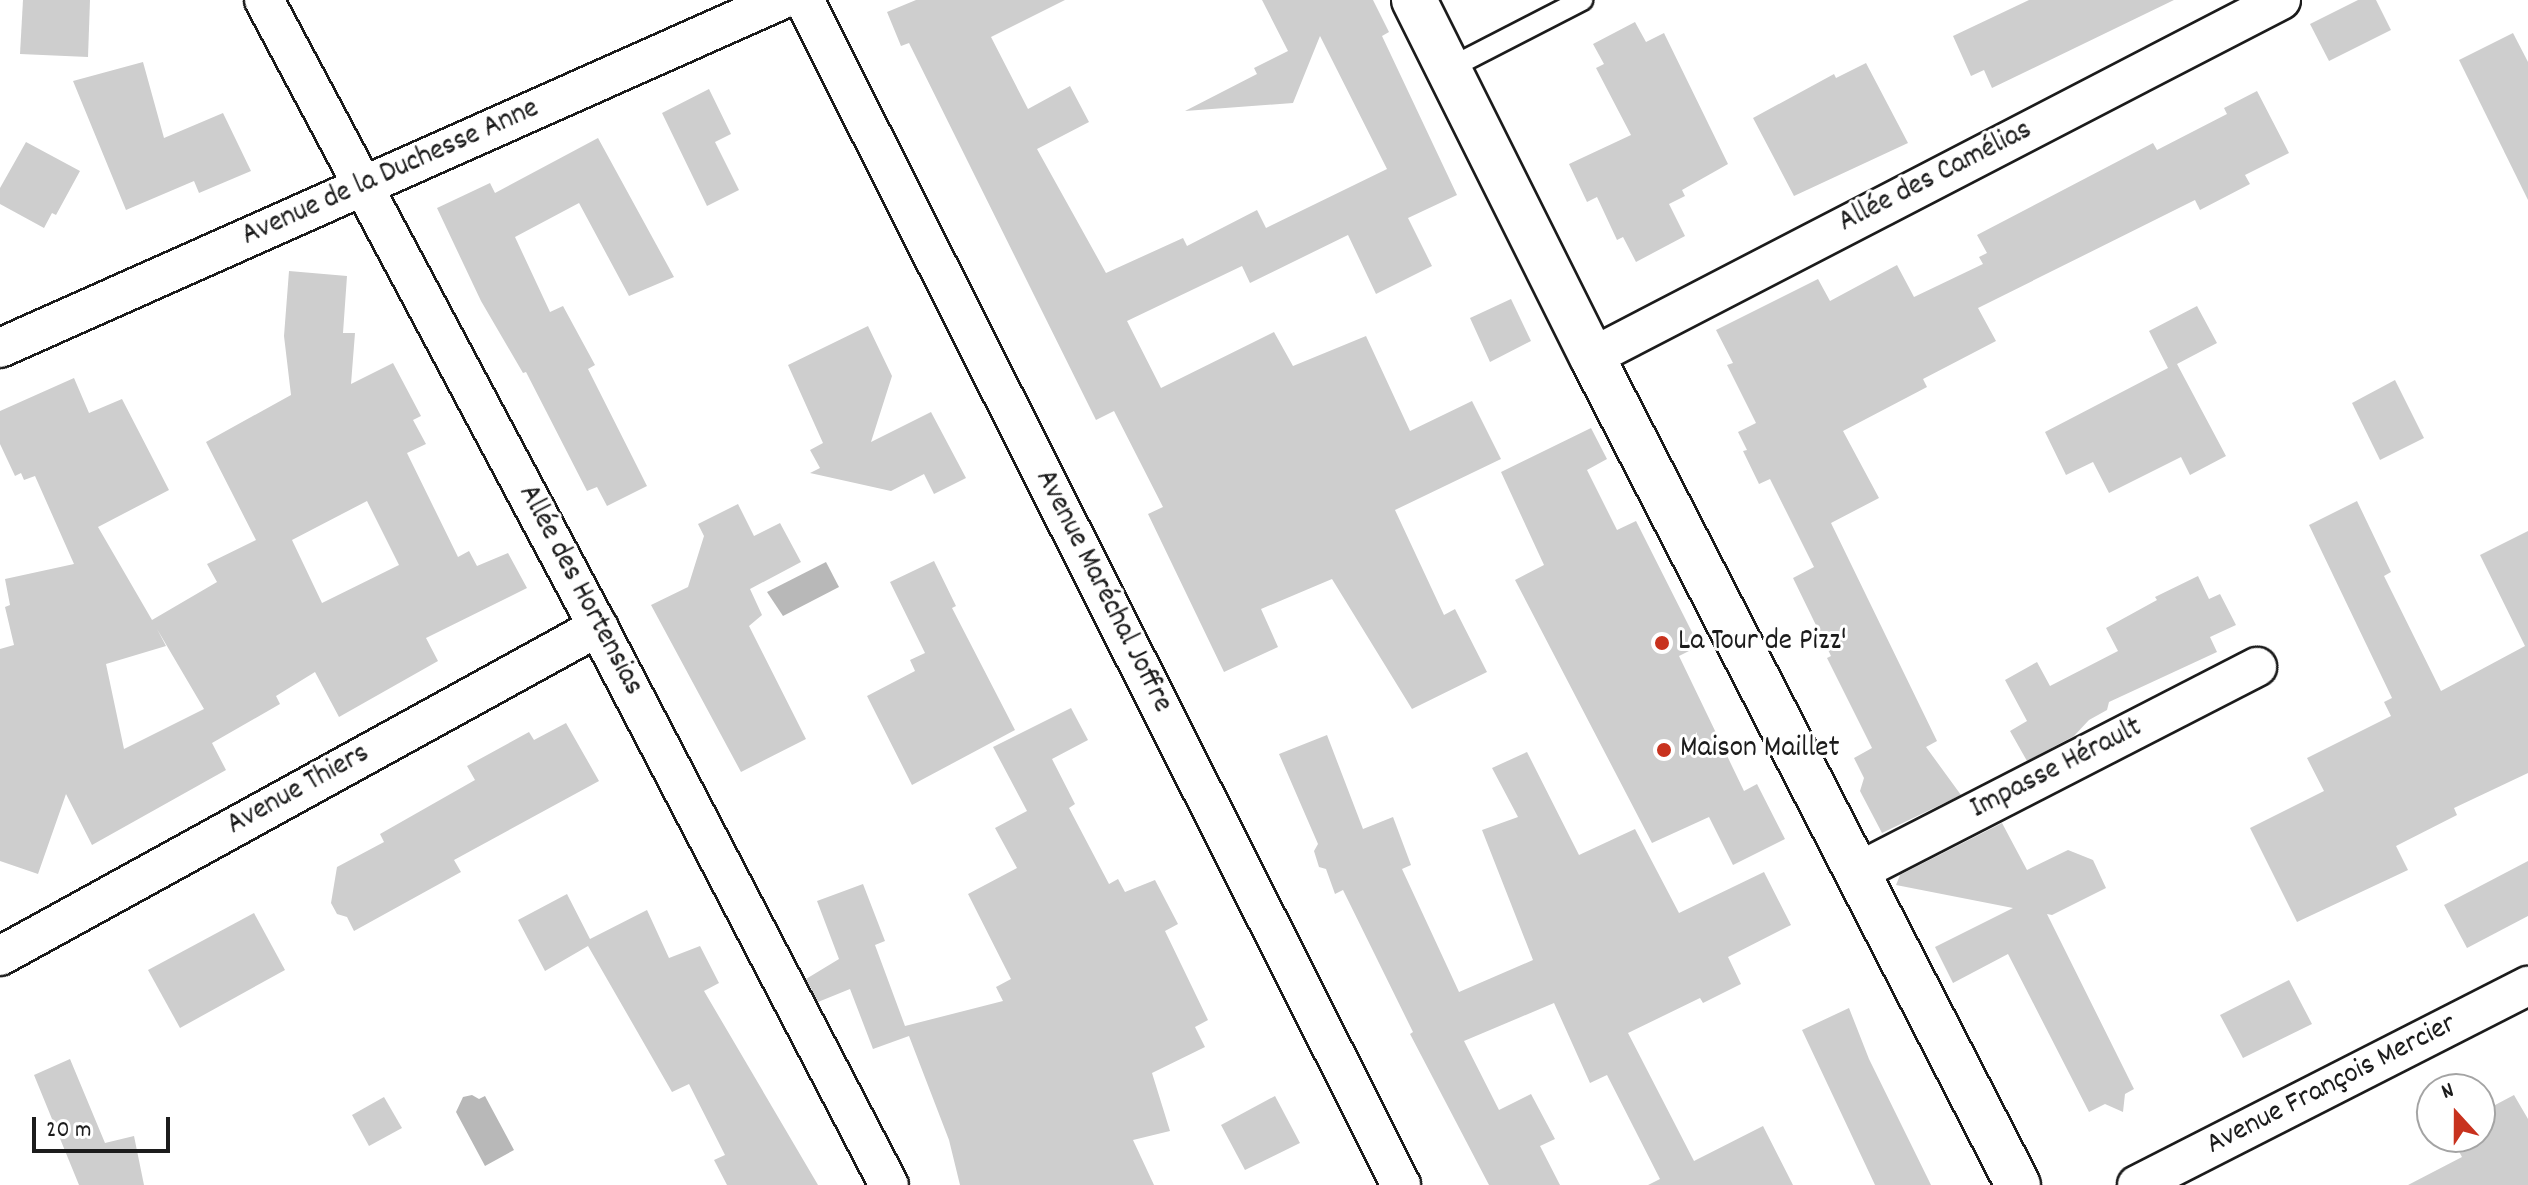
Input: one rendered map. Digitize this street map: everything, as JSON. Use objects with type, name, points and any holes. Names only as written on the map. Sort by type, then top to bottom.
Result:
[{"type":"street","name":"Allée des Hortensias","points":[[264,0],[598,627],[889,1185]]},
{"type":"street","name":"Avenue de la Duchesse Anne","points":[[0,348],[781,0]]},
{"type":"street","name":"Avenue Maréchal Joffre","points":[[804,0],[1401,1185]]},
{"type":"street","points":[[1414,0],[1592,357],[2018,1185]]},
{"type":"street","name":"Allée des Camélias","points":[[1592,357],[2281,0]]},
{"type":"street","name":"Avenue Thiers","points":[[0,956],[598,627]]},
{"type":"street","name":"Impasse Hérault","points":[[1856,873],[2257,667]]},
{"type":"street","name":"Avenue François Mercier","points":[[2137,1185],[2528,986]]},
{"type":"lane","points":[[1448,69],[1582,0]]},
{"type":"shaded area","points":[[826,562],[839,587],[783,616],[767,592]]},
{"type":"shaded area","points":[[472,1095],[479,1099],[485,1096],[514,1150],[485,1166],[456,1112],[463,1097]]},
{"type":"building","points":[[23,0],[90,0],[88,57],[20,54]]},
{"type":"building","points":[[916,0],[1065,0],[991,37],[1028,109],[1070,86],[1089,122],[1037,149],[1106,273],[1183,238],[1187,246],[1257,210],[1266,228],[1387,169],[1320,36],[1293,103],[1185,111],[1257,74],[1254,68],[1288,51],[1262,0],[1373,0],[1389,32],[1382,36],[1457,195],[1408,218],[1432,266],[1376,294],[1348,235],[1250,283],[1242,266],[1127,321],[1161,388],[1274,332],[1293,366],[1366,336],[1410,431],[1472,401],[1501,459],[1395,510],[1444,615],[1455,609],[1487,672],[1412,709],[1332,579],[1261,609],[1278,647],[1224,672],[1148,514],[1163,507],[1114,411],[1096,420],[909,43],[901,46],[887,12]]},
{"type":"building","points":[[2029,0],[2174,0],[1992,88],[1984,70],[1971,76],[1953,36]]},
{"type":"building","points":[[2358,0],[2376,0],[2391,30],[2329,61],[2310,24]]},
{"type":"building","points":[[1635,22],[1646,42],[1664,33],[1728,164],[1682,190],[1685,196],[1669,204],[1685,236],[1636,262],[1623,237],[1617,240],[1597,197],[1587,202],[1569,164],[1631,135],[1596,68],[1604,64],[1593,44]]},
{"type":"building","points":[[2513,33],[2528,62],[2528,200],[2459,60]]},
{"type":"building","points":[[143,62],[164,138],[223,113],[251,171],[199,193],[194,181],[126,210],[73,81]]},
{"type":"building","points":[[1866,63],[1908,143],[1794,196],[1753,118],[1834,74],[1836,78]]},
{"type":"building","points":[[709,89],[731,134],[715,142],[739,190],[707,206],[662,113]]},
{"type":"building","points":[[2257,91],[2289,153],[2245,175],[2250,184],[2200,210],[2195,200],[1978,308],[1996,341],[1923,379],[1927,387],[1843,431],[1879,498],[1831,523],[1937,741],[1926,747],[1961,795],[1882,833],[1860,791],[1864,778],[1854,758],[1872,748],[1827,658],[1831,656],[1793,578],[1814,567],[1770,479],[1759,484],[1743,451],[1747,450],[1738,432],[1756,423],[1727,365],[1733,363],[1716,330],[1818,279],[1830,301],[1897,265],[1914,297],[1983,264],[1979,257],[1987,253],[1977,235],[2153,143],[2157,150],[2227,114],[2224,108]]},
{"type":"building","points":[[598,138],[674,277],[629,296],[579,203],[515,237],[550,312],[563,306],[595,365],[588,369],[647,486],[607,506],[597,487],[587,491],[526,372],[523,373],[481,301],[437,208],[490,183],[495,193]]},
{"type":"building","points":[[26,142],[80,171],[56,215],[52,213],[44,228],[0,204],[0,188]]},
{"type":"building","points":[[289,271],[347,276],[343,333],[355,333],[351,384],[393,363],[421,416],[413,420],[426,444],[407,453],[458,557],[469,551],[477,566],[508,553],[527,588],[426,638],[438,661],[339,717],[315,672],[276,696],[280,704],[212,743],[226,770],[92,845],[66,794],[38,874],[0,861],[0,649],[14,645],[5,607],[10,605],[5,579],[74,564],[35,476],[24,480],[21,473],[15,476],[0,444],[0,411],[74,378],[89,413],[122,399],[169,490],[98,527],[152,620],[217,582],[207,564],[256,540],[206,442],[291,395],[284,336]],"holes":[[[367,501],[399,565],[322,603],[292,540]],[[157,629],[204,709],[124,749],[106,664],[166,646]]]},
{"type":"building","points":[[1511,299],[1531,341],[1490,362],[1470,318]]},
{"type":"building","points":[[2197,306],[2217,343],[2177,364],[2226,456],[2190,475],[2181,457],[2109,493],[2093,462],[2066,475],[2045,432],[2168,368],[2149,331]]},
{"type":"building","points":[[868,326],[892,376],[871,442],[931,412],[966,478],[934,494],[924,474],[891,491],[810,473],[820,468],[810,450],[823,443],[788,365]]},
{"type":"building","points":[[2395,380],[2424,438],[2380,460],[2352,403]]},
{"type":"building","points":[[1591,428],[1607,459],[1587,470],[1617,530],[1636,521],[1699,646],[1679,656],[1744,791],[1757,784],[1785,839],[1733,865],[1709,817],[1652,843],[1515,580],[1544,565],[1501,472]]},
{"type":"building","points":[[2357,501],[2391,572],[2384,576],[2441,691],[2525,646],[2480,555],[2528,531],[2528,773],[2454,808],[2457,815],[2396,846],[2408,870],[2297,922],[2250,828],[2324,791],[2307,758],[2391,716],[2384,702],[2392,698],[2309,525]]},
{"type":"building","points":[[738,504],[754,536],[780,523],[801,562],[750,589],[762,615],[749,626],[806,739],[741,772],[651,605],[688,587],[704,536],[698,524]]},
{"type":"building","points":[[934,561],[956,606],[952,608],[1015,730],[912,785],[867,696],[915,671],[910,660],[925,653],[890,582]]},
{"type":"building","points":[[2198,576],[2209,599],[2220,594],[2236,625],[2210,637],[2217,652],[2109,702],[2107,710],[2089,720],[2074,736],[2027,761],[2010,731],[2027,721],[2005,680],[2037,662],[2050,686],[2118,651],[2106,628],[2157,600],[2155,597]]},
{"type":"building","points":[[1071,708],[1088,740],[1052,759],[1075,804],[1069,808],[1109,884],[1118,879],[1125,892],[1155,880],[1178,924],[1165,931],[1208,1020],[1195,1027],[1205,1047],[1152,1073],[1170,1131],[1133,1140],[1154,1185],[960,1185],[949,1140],[909,1036],[873,1049],[850,989],[818,1002],[806,979],[839,959],[817,901],[863,884],[885,941],[875,945],[905,1026],[1003,1001],[996,987],[1011,979],[968,894],[1017,868],[995,828],[1027,811],[993,747]]},
{"type":"building","points":[[566,723],[599,781],[454,860],[461,872],[354,931],[347,917],[337,914],[331,903],[337,867],[384,842],[380,834],[475,780],[467,766],[529,732],[534,740]]},
{"type":"building","points":[[1327,735],[1363,829],[1393,817],[1411,865],[1402,869],[1459,992],[1533,960],[1482,830],[1518,817],[1492,768],[1527,752],[1579,855],[1635,829],[1679,913],[1764,872],[1791,925],[1728,957],[1741,984],[1703,1003],[1700,998],[1628,1033],[1694,1161],[1763,1126],[1793,1185],[1648,1185],[1660,1179],[1607,1075],[1590,1083],[1554,1003],[1464,1041],[1499,1110],[1531,1094],[1555,1139],[1540,1146],[1560,1185],[1489,1185],[1410,1034],[1413,1032],[1343,890],[1335,894],[1326,869],[1319,867],[1314,851],[1318,844],[1279,754]]},
{"type":"building","points":[[2002,823],[2027,870],[2068,850],[2093,860],[2106,888],[2052,915],[2047,914],[2134,1089],[2125,1094],[2123,1112],[2105,1104],[2089,1112],[2008,954],[1953,983],[1935,947],[2013,908],[1896,885],[1900,875]]},
{"type":"building","points":[[2528,861],[2528,916],[2467,948],[2444,905]]},
{"type":"building","points":[[567,894],[590,939],[647,910],[669,958],[700,946],[719,983],[704,991],[818,1185],[727,1185],[714,1160],[725,1155],[689,1084],[672,1092],[588,946],[545,971],[518,920]]},
{"type":"building","points":[[254,913],[285,970],[180,1028],[148,970]]},
{"type":"building","points":[[2289,980],[2312,1024],[2243,1058],[2220,1015]]},
{"type":"building","points":[[1849,1008],[1869,1059],[1931,1185],[1875,1185],[1802,1030]]},
{"type":"building","points":[[70,1059],[105,1143],[134,1136],[144,1185],[79,1185],[34,1075]]},
{"type":"building","points":[[2514,1095],[2528,1119],[2528,1185],[2408,1185],[2462,1157],[2460,1153],[2496,1153],[2496,1105]]},
{"type":"building","points":[[1275,1096],[1300,1143],[1245,1170],[1221,1125]]},
{"type":"building","points":[[384,1097],[402,1128],[369,1146],[352,1115]]},
{"type":"place","name":"La Tour de Pizz'","points":[[1662,643]]},
{"type":"place","name":"Maison Maillet","points":[[1664,750]]}]
